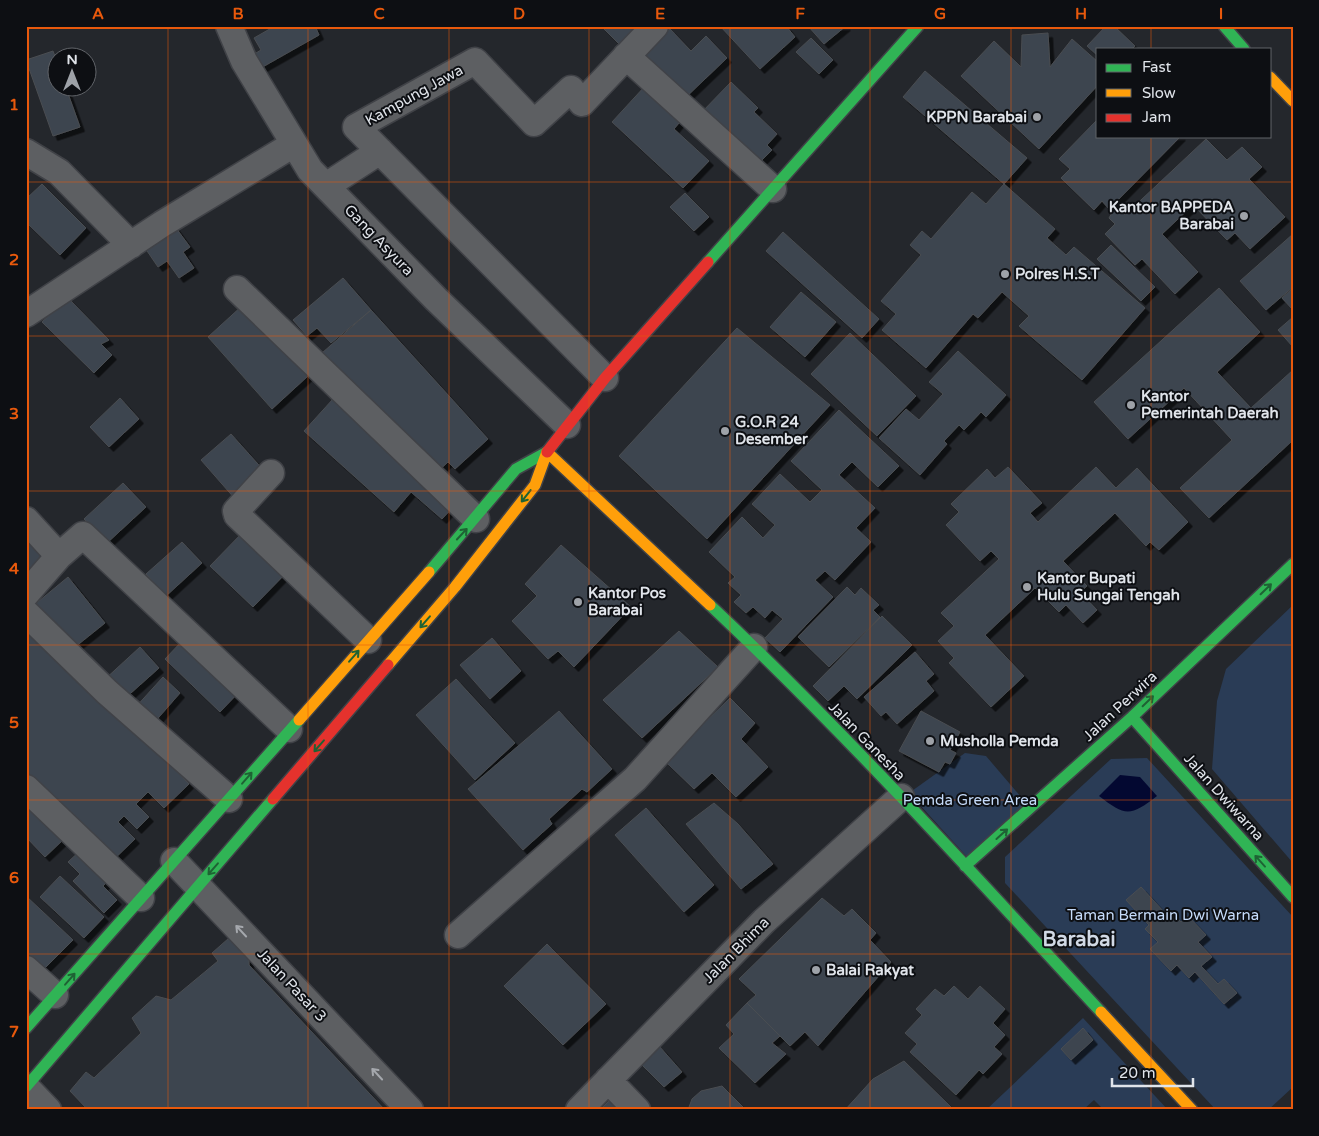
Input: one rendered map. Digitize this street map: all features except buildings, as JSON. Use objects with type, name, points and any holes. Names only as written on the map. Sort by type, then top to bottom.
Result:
[{"type":"street","name":"Gang Asyura","points":[[229,26],[244,61],[310,170],[436,299],[567,425]]},
{"type":"street","name":"Kampung Jawa","points":[[605,378],[356,127],[475,61],[534,123],[571,88],[582,103],[655,26]]},
{"type":"street","points":[[48,1110],[26,1087],[456,587],[535,485],[547,452],[605,378],[918,26]]},
{"type":"street","points":[[1224,26],[1243,48]]},
{"type":"street","points":[[626,56],[773,189]]},
{"type":"street","points":[[1272,79],[1293,101]]},
{"type":"street","points":[[26,314],[131,245],[294,144]]},
{"type":"street","points":[[326,186],[380,150]]},
{"type":"street","points":[[26,152],[59,172],[131,245]]},
{"type":"street","points":[[237,289],[476,519]]},
{"type":"street","points":[[26,1028],[476,519],[516,469],[547,452]]},
{"type":"street","name":"Jalan Ganesha","points":[[547,452],[754,647],[901,797],[1192,1110]]},
{"type":"street","points":[[271,473],[236,511],[237,515],[368,640]]},
{"type":"street","points":[[26,520],[59,556]]},
{"type":"street","points":[[26,594],[59,556],[83,535],[289,730]]},
{"type":"street","name":"Jalan Perwira","points":[[965,866],[1132,716],[1293,564]]},
{"type":"street","points":[[26,613],[107,692],[229,799]]},
{"type":"street","points":[[458,935],[635,780],[754,647]]},
{"type":"street","name":"Jalan Dwiwarna","points":[[1132,716],[1293,897]]},
{"type":"street","points":[[26,788],[141,898]]},
{"type":"street","name":"Jalan Bhima","points":[[579,1110],[764,921],[901,797]]},
{"type":"street","name":"Jalan Pasar 3","points":[[174,861],[410,1110]]},
{"type":"street","points":[[26,970],[55,996]]},
{"type":"street","points":[[608,1080],[637,1110]]},
{"type":"green space","points":[[1293,605],[1293,863],[1212,769],[1217,701],[1226,669]]},
{"type":"green space","name":"Pemda Green Area","points":[[965,753],[986,756],[1027,804],[968,858],[909,793]]},
{"type":"green space","name":"Taman Bermain Dwi Warna","points":[[1147,758],[1293,917],[1293,1087],[1268,1110],[1216,1110],[1005,883],[1005,857],[1111,759]]},
{"type":"green space","points":[[1083,1018],[1168,1110],[1104,1110],[1094,1100],[1083,1110],[986,1110]]},
{"type":"shaded area","points":[[1120,775],[1140,777],[1157,796],[1134,811],[1115,807],[1099,796]]},
{"type":"traffic: fast","points":[[708,262],[918,26]]},
{"type":"traffic: fast","points":[[1224,26],[1243,48]]},
{"type":"traffic: fast","points":[[429,572],[516,469],[547,452]]},
{"type":"traffic: fast","points":[[965,866],[1132,717],[1293,564]]},
{"type":"traffic: fast","points":[[710,605],[860,754],[1101,1012]]},
{"type":"traffic: fast","points":[[1132,717],[1293,897]]},
{"type":"traffic: fast","points":[[26,1028],[299,720]]},
{"type":"traffic: fast","points":[[26,1087],[273,799]]},
{"type":"traffic: slow","points":[[1272,79],[1293,101]]},
{"type":"traffic: slow","points":[[547,452],[710,605]]},
{"type":"traffic: slow","points":[[388,665],[455,587],[535,485],[547,452]]},
{"type":"traffic: slow","points":[[299,720],[429,572]]},
{"type":"traffic: slow","points":[[1101,1012],[1192,1110]]},
{"type":"traffic: jam","points":[[547,452],[605,378],[708,262]]},
{"type":"traffic: jam","points":[[273,799],[388,665]]},
{"type":"place","name":"KPPN Barabai","points":[[1037,117]]},
{"type":"place","name":"Kantor BAPPEDA Barabai","points":[[1244,216]]},
{"type":"place","name":"Polres H.S.T","points":[[1005,274]]},
{"type":"place","name":"Kantor Pemerintah Daerah","points":[[1131,405]]},
{"type":"place","name":"G.O.R 24 Desember","points":[[725,431]]},
{"type":"place","name":"Kantor Bupati Hulu Sungai Tengah","points":[[1027,587]]},
{"type":"place","name":"Kantor Pos Barabai","points":[[578,602]]},
{"type":"place","name":"Musholla Pemda","points":[[930,741]]},
{"type":"place","name":"Balai Rakyat","points":[[816,970]]},
{"type":"district","name":"Barabai","points":[[1079,939]]}]
